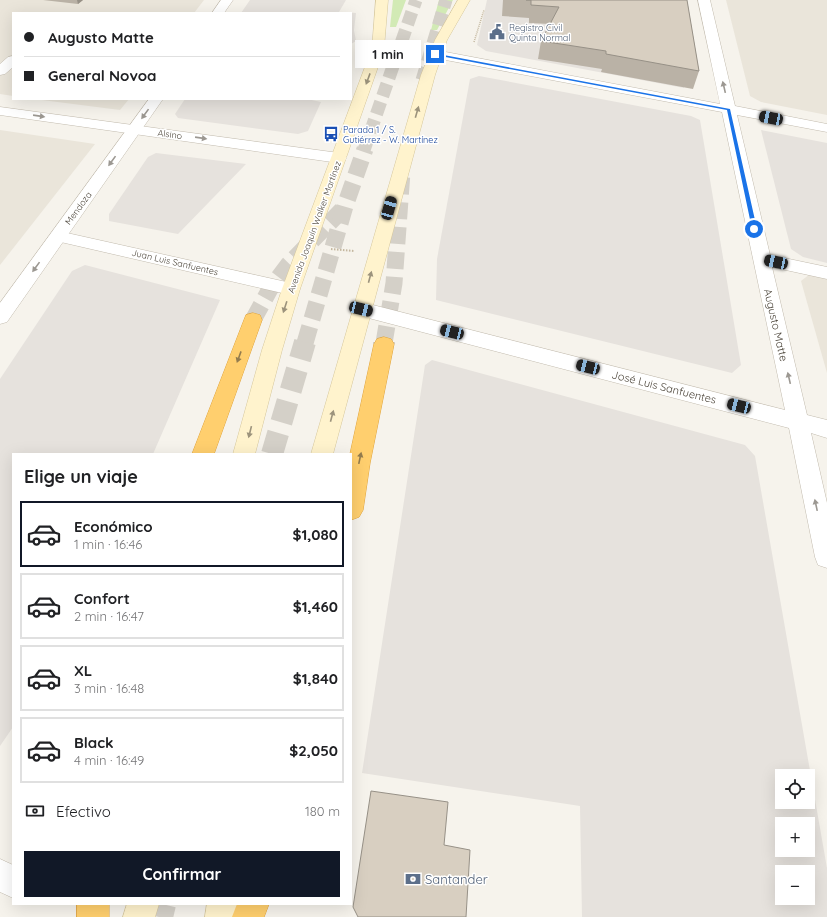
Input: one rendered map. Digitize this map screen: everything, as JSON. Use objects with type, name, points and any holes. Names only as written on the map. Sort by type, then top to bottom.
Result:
[{"type":"highway","points":[[203,453],[253,320]]},
{"type":"highway","points":[[352,504],[384,344]]},
{"type":"highway","points":[[92,917],[93,905]]},
{"type":"highway","points":[[248,917],[254,905]]},
{"type":"main road","name":"Avenida Joaquín Walker Martínez","points":[[244,453],[272,350],[291,289],[378,48],[382,0]]},
{"type":"main road","points":[[322,453],[361,309],[435,54],[441,40],[464,0]]},
{"type":"main road","points":[[140,917],[143,905]]},
{"type":"main road","points":[[221,917],[223,905]]},
{"type":"street","points":[[219,12],[227,0]]},
{"type":"street","name":"Augusto Matte","points":[[704,0],[827,557]]},
{"type":"street","points":[[435,54],[827,128]]},
{"type":"street","points":[[0,71],[12,61]]},
{"type":"street","name":"Mendoza","points":[[0,316],[155,100]]},
{"type":"street","name":"Alsino","points":[[0,111],[339,158]]},
{"type":"street","name":"Juan Luis Sanfuentes","points":[[58,236],[291,289]]},
{"type":"street","points":[[761,259],[827,273]]},
{"type":"street","name":"José Luis Sanfuentes","points":[[361,309],[827,429]]},
{"type":"street","points":[[0,876],[12,882]]},
{"type":"path","points":[[451,57],[457,48],[474,42],[485,7]]},
{"type":"path","points":[[306,246],[377,253]]},
{"type":"shaded area","points":[[0,0],[204,0],[195,12],[12,12],[12,96],[0,94]]},
{"type":"shaded area","points":[[250,0],[346,0],[339,12],[242,12]]},
{"type":"shaded area","points":[[487,0],[679,0],[684,88],[486,51],[477,45]]},
{"type":"shaded area","points":[[726,0],[827,0],[827,115],[761,102],[750,96]]},
{"type":"shaded area","points":[[352,13],[356,13],[354,30],[356,41],[352,43]]},
{"type":"shaded area","points":[[479,76],[691,116],[700,120],[741,365],[732,373],[436,300],[437,259],[470,79]]},
{"type":"shaded area","points":[[42,100],[128,100],[120,110]]},
{"type":"shaded area","points":[[184,100],[312,100],[321,102],[308,131],[298,134],[178,118],[175,114]]},
{"type":"shaded area","points":[[0,130],[95,144],[0,265]]},
{"type":"shaded area","points":[[761,130],[827,143],[827,263],[803,257],[791,249]]},
{"type":"shaded area","points":[[156,153],[246,164],[178,234],[109,221],[109,214],[148,157]]},
{"type":"shaded area","points":[[85,265],[220,300],[153,453],[12,453],[12,728],[0,746],[0,379],[72,271]]},
{"type":"shaded area","points":[[810,274],[827,278],[827,373],[801,281]]},
{"type":"shaded area","points":[[432,360],[745,445],[755,456],[810,769],[775,769],[775,809],[815,809],[815,799],[827,868],[827,917],[582,917],[580,806],[362,773],[425,365]]},
{"type":"green space","points":[[393,0],[406,0],[396,27],[390,27]]},
{"type":"green space","points":[[439,0],[453,0],[437,30],[431,30]]},
{"type":"building","points":[[531,0],[687,0],[699,71],[606,54],[606,51],[541,41],[559,7],[531,5]]},
{"type":"building","name":"Santander","points":[[371,791],[448,802],[444,845],[470,850],[466,917],[358,917],[353,907]]},
{"type":"tunnel","points":[[364,150],[416,0]]},
{"type":"tunnel","points":[[422,80],[446,0]]},
{"type":"tunnel","points":[[305,343],[345,206],[365,149]]},
{"type":"tunnel","points":[[384,343],[394,283],[402,172]]},
{"type":"tunnel","points":[[253,320],[270,289],[288,265],[342,210]]},
{"type":"tunnel","points":[[272,453],[305,342]]},
{"type":"tunnel","points":[[159,917],[162,905]]},
{"type":"place","name":"Registro Civil Quinta Normal","points":[[497,32]]},
{"type":"place","name":"Parada 1 / S. Gutiérrez - W. Martínez","points":[[331,134]]},
{"type":"place","name":"Santander","points":[[413,879]]},
{"type":"route","points":[[435,54],[729,110],[754,229]]}]
